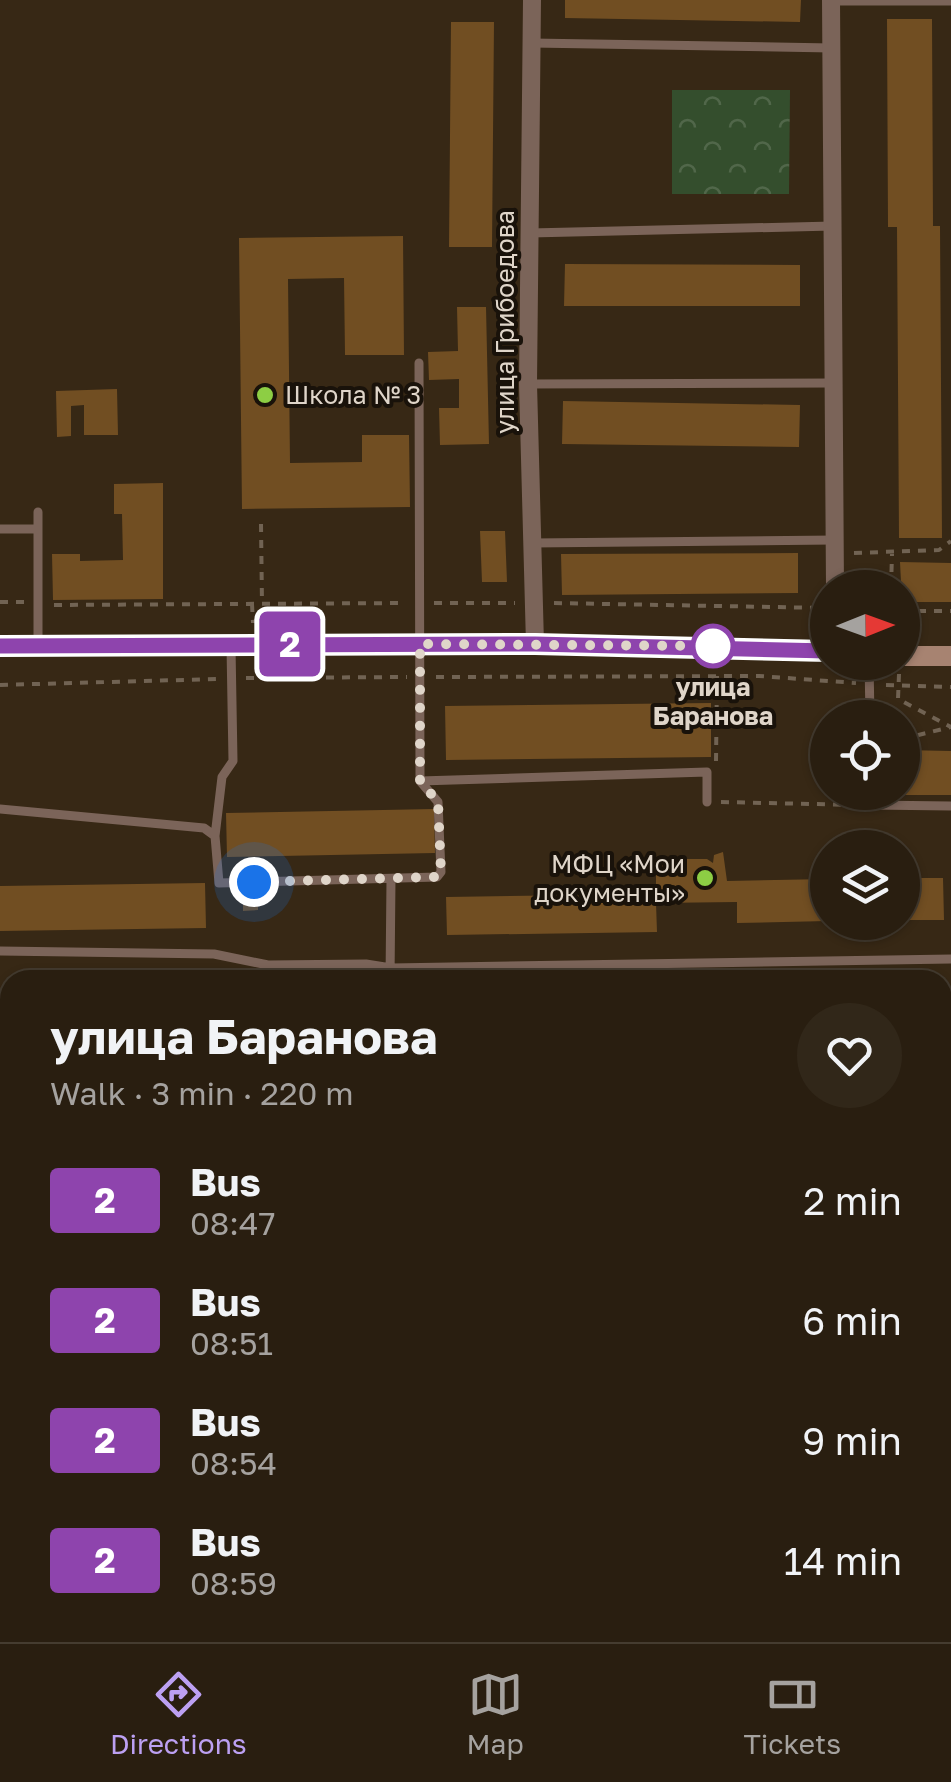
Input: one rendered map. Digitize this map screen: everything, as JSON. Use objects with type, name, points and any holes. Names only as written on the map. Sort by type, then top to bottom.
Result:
[{"type":"street","name":"улица Грибоедова","points":[[532,0],[528,384],[535,644]]},
{"type":"street","points":[[832,0],[834,570]]},
{"type":"street","points":[[0,646],[535,644],[810,652]]},
{"type":"street","points":[[920,656],[951,656]]},
{"type":"lane","points":[[832,0],[951,1]]},
{"type":"lane","points":[[532,43],[832,48]]},
{"type":"lane","points":[[529,233],[832,226]]},
{"type":"lane","points":[[231,644],[233,761],[222,777],[215,836],[220,883],[436,877],[441,872],[438,802],[420,781],[418,362]]},
{"type":"lane","points":[[528,384],[834,383]]},
{"type":"lane","points":[[38,512],[38,645]]},
{"type":"lane","points":[[0,529],[38,529]]},
{"type":"lane","points":[[532,543],[835,546]]},
{"type":"lane","points":[[868,700],[870,680]]},
{"type":"lane","points":[[420,781],[706,772],[707,802]]},
{"type":"lane","points":[[920,806],[951,806]]},
{"type":"lane","points":[[0,810],[204,828],[215,836]]},
{"type":"lane","points":[[390,970],[391,879]]},
{"type":"lane","points":[[0,951],[214,954],[268,966],[366,964],[380,970]]},
{"type":"lane","points":[[540,970],[951,959]]},
{"type":"path","points":[[261,524],[262,604]]},
{"type":"path","points":[[835,546],[892,554],[939,550],[951,541]]},
{"type":"path","points":[[892,554],[892,570]]},
{"type":"path","points":[[0,602],[534,602],[810,608]]},
{"type":"path","points":[[920,610],[951,611]]},
{"type":"path","points":[[706,772],[718,759],[717,676]]},
{"type":"path","points":[[0,685],[232,678],[717,676],[951,688]]},
{"type":"path","points":[[900,686],[900,700]]},
{"type":"path","points":[[920,711],[951,727],[920,735]]},
{"type":"path","points":[[707,802],[810,804]]},
{"type":"green space","points":[[672,90],[790,90],[789,194],[672,194]]},
{"type":"building","points":[[565,0],[801,0],[800,22],[565,18]]},
{"type":"building","points":[[887,19],[932,19],[933,226],[940,226],[942,538],[899,538],[897,227],[888,227]]},
{"type":"building","points":[[451,22],[494,22],[492,247],[449,247]]},
{"type":"building","name":"Школа № 3","points":[[403,236],[404,355],[345,355],[344,278],[288,279],[290,463],[362,462],[362,435],[409,435],[410,507],[242,509],[239,238]]},
{"type":"building","points":[[565,264],[800,265],[800,306],[564,306]]},
{"type":"building","points":[[457,307],[486,307],[489,444],[440,445],[439,408],[459,408],[459,379],[429,380],[428,352],[458,351]]},
{"type":"building","points":[[117,389],[118,435],[84,435],[84,405],[71,406],[71,436],[57,437],[56,391]]},
{"type":"building","points":[[563,401],[800,405],[799,447],[562,444]]},
{"type":"building","points":[[163,483],[163,599],[53,600],[52,554],[80,554],[80,561],[123,560],[122,514],[114,514],[114,484]]},
{"type":"building","points":[[480,531],[505,531],[507,582],[482,582]]},
{"type":"building","points":[[798,553],[798,593],[562,595],[561,554]]},
{"type":"building","points":[[900,562],[951,563],[951,602],[920,602],[920,570],[900,570]]},
{"type":"building","points":[[711,703],[711,757],[446,760],[445,706]]},
{"type":"building","points":[[920,750],[951,751],[951,795],[920,795]]},
{"type":"building","points":[[434,809],[435,853],[227,857],[226,813]]},
{"type":"building","points":[[723,852],[727,881],[810,879],[810,921],[737,923],[737,902],[656,903],[657,932],[447,935],[446,897],[656,894],[656,859],[707,859],[713,863],[714,855]]},
{"type":"building","points":[[920,878],[943,878],[944,920],[920,920]]},
{"type":"building","points":[[205,883],[206,928],[0,931],[0,886]]},
{"type":"building","points":[[243,890],[258,890],[258,910],[243,911]]},
{"type":"bus line","name":"2","points":[[0,646],[535,644],[810,650]]},
{"type":"place","name":"Школа № 3","points":[[265,395]]},
{"type":"place","name":"улица Баранова","points":[[713,646]]},
{"type":"place","name":"МФЦ «Мои документы»","points":[[705,878]]},
{"type":"route","points":[[254,882],[436,877],[441,872],[438,802],[420,781],[420,644],[713,646]]}]
